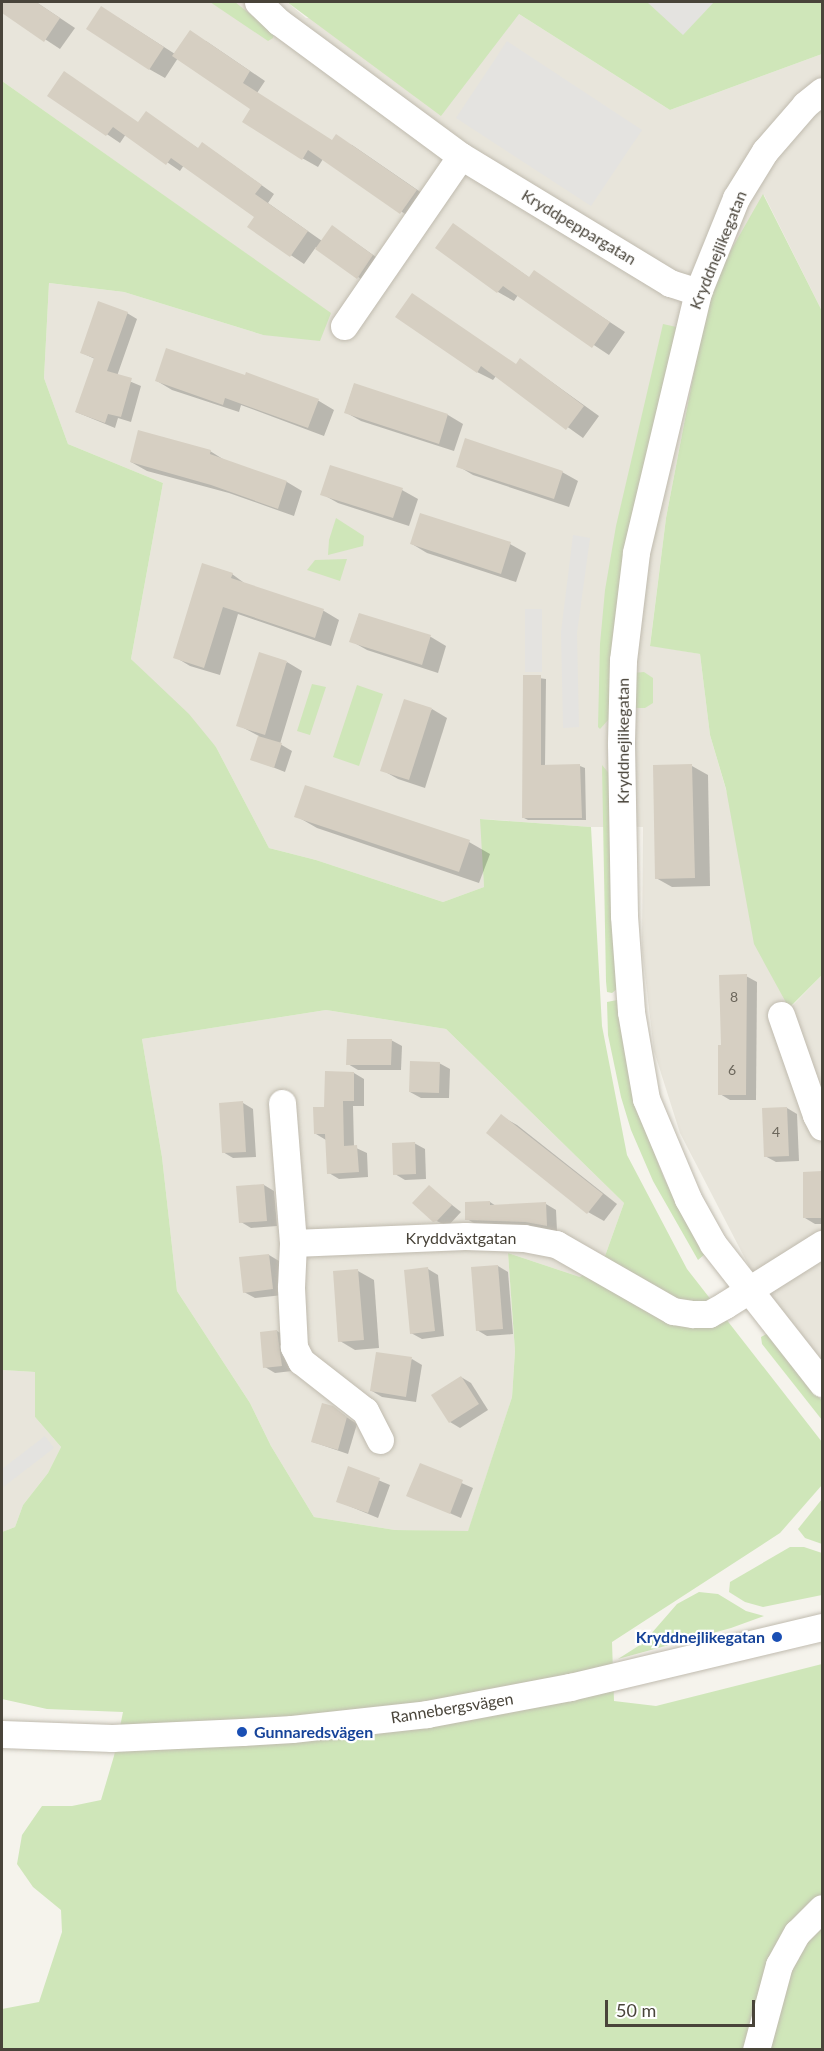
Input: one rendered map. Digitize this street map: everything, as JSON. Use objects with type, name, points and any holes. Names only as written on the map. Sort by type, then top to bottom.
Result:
[{"type":"street","name":"Kryddpeppargatan","points":[[258,2],[279,22],[461,156],[670,283],[698,292]]},
{"type":"street","name":"Kryddnejlikegatan","points":[[822,91],[805,105],[765,151],[736,198],[698,292],[636,553],[623,660],[621,744],[624,916],[635,1047],[646,1099],[688,1199],[713,1244],[747,1291],[822,1383]]},
{"type":"street","points":[[344,326],[461,156]]},
{"type":"street","points":[[781,1015],[822,1127]]},
{"type":"street","points":[[282,1102],[293,1243],[291,1287],[294,1347],[301,1360],[365,1411],[380,1440]]},
{"type":"street","name":"Kryddväxtgatan","points":[[293,1243],[465,1236],[524,1238],[556,1245],[673,1311],[693,1314],[709,1314],[822,1244]]},
{"type":"street","name":"Rannebergsvägen","points":[[2,1734],[112,1738],[291,1729],[427,1714],[570,1687],[822,1627]]},
{"type":"street","points":[[756,2049],[779,1965],[797,1933],[822,1908]]},
{"type":"shaded area","points":[[2,2],[287,2],[306,18],[519,14],[670,110],[822,54],[822,311],[764,195],[702,330],[666,518],[650,645],[700,654],[710,735],[790,1008],[822,975],[822,1371],[752,1272],[680,1133],[654,1051],[642,949],[643,827],[591,827],[481,819],[484,887],[443,902],[316,860],[269,848],[216,747],[131,659],[163,483],[68,444],[44,378],[49,283],[124,292],[263,335],[330,313],[2,81]]},
{"type":"shaded area","points":[[647,2],[714,2],[683,35]]},
{"type":"shaded area","points":[[507,41],[642,130],[591,206],[456,118]]},
{"type":"shaded area","points":[[573,535],[590,538],[577,633],[579,727],[563,728],[561,632]]},
{"type":"shaded area","points":[[525,609],[542,609],[542,672],[525,672]]},
{"type":"shaded area","points":[[326,1010],[446,1029],[624,1203],[605,1256],[580,1277],[508,1253],[515,1351],[512,1397],[468,1532],[395,1530],[314,1517],[271,1446],[250,1403],[177,1291],[162,1157],[142,1039]]},
{"type":"shaded area","points":[[2,1370],[35,1372],[35,1417],[61,1447],[48,1473],[23,1505],[15,1527],[2,1532]]},
{"type":"shaded area","points":[[45,1436],[54,1448],[2,1488],[2,1469]]},
{"type":"green space","points":[[210,2],[235,2],[274,33],[273,38],[268,41]]},
{"type":"green space","points":[[287,2],[822,2],[822,54],[670,110],[519,14],[441,116]]},
{"type":"green space","points":[[2,81],[331,313],[320,341],[263,335],[124,292],[49,283],[44,378],[68,444],[163,483],[131,659],[189,714],[216,747],[269,848],[316,860],[443,902],[484,887],[480,819],[591,827],[602,1026],[627,1155],[687,1269],[822,1442],[822,1485],[780,1533],[612,1642],[614,1701],[656,1706],[822,1664],[822,2049],[2,2049],[2,2009],[39,2002],[62,1932],[61,1910],[33,1887],[17,1864],[22,1835],[42,1806],[72,1806],[101,1800],[114,1756],[123,1712],[47,1709],[2,1699],[2,1532],[15,1527],[23,1505],[48,1473],[61,1447],[35,1417],[35,1372],[2,1370]],"holes":[[[326,1010],[446,1029],[624,1203],[605,1256],[580,1277],[508,1253],[515,1351],[512,1397],[468,1531],[395,1530],[314,1517],[271,1446],[250,1403],[177,1291],[162,1157],[142,1039]]]},
{"type":"green space","points":[[763,194],[822,311],[822,975],[789,1008],[754,944],[726,789],[710,735],[700,654],[650,646],[666,518],[702,330],[718,273]]},
{"type":"green space","points":[[663,324],[681,328],[609,719],[600,729],[598,727],[600,644],[605,590],[616,526]]},
{"type":"green space","points":[[336,518],[364,536],[363,546],[328,555],[329,540]]},
{"type":"green space","points":[[347,559],[340,581],[307,570],[315,560]]},
{"type":"green space","points":[[644,672],[653,678],[653,703],[645,708],[632,708],[633,673]]},
{"type":"green space","points":[[312,684],[326,687],[310,735],[297,731]]},
{"type":"green space","points":[[357,685],[383,694],[359,766],[333,757]]},
{"type":"green space","points":[[602,765],[612,777],[617,989],[612,993],[607,992],[606,981]]},
{"type":"green space","points":[[617,1000],[642,1121],[664,1178],[705,1254],[698,1260],[653,1181],[631,1130],[621,1097],[608,1035],[607,1002]]},
{"type":"green space","points":[[768,1333],[822,1401],[822,1420],[762,1344],[761,1337]]},
{"type":"green space","points":[[822,1499],[822,1544],[805,1538],[798,1529]]},
{"type":"green space","points":[[790,1547],[804,1547],[822,1553],[822,1595],[763,1607],[745,1602],[729,1592],[730,1582]]},
{"type":"green space","points":[[699,1592],[718,1594],[746,1611],[764,1616],[731,1628],[618,1659],[643,1643],[677,1604]]},
{"type":"building","points":[[2,2],[36,2],[60,18],[44,42],[2,13]]},
{"type":"building","points":[[101,6],[164,47],[149,70],[86,29]]},
{"type":"building","points":[[190,30],[250,71],[243,83],[332,140],[336,134],[417,190],[400,214],[308,150],[302,160],[242,122],[250,109],[172,56]]},
{"type":"building","points":[[64,71],[138,122],[146,111],[198,148],[202,142],[262,185],[255,194],[308,231],[290,257],[247,227],[254,217],[171,158],[166,165],[113,127],[106,136],[47,96]]},
{"type":"building","points":[[453,223],[529,277],[534,270],[610,322],[592,348],[503,286],[497,293],[435,248]]},
{"type":"building","points":[[332,225],[373,255],[357,279],[315,249]]},
{"type":"building","points":[[412,293],[516,364],[520,358],[584,406],[566,430],[481,366],[477,373],[395,317]]},
{"type":"building","points":[[98,301],[128,312],[107,371],[132,378],[121,417],[108,414],[105,423],[75,412],[94,358],[80,353]]},
{"type":"building","points":[[166,348],[245,375],[246,372],[319,399],[308,428],[225,398],[223,405],[155,381]]},
{"type":"building","points":[[354,383],[448,414],[439,444],[344,413]]},
{"type":"building","points":[[138,430],[211,450],[210,454],[287,481],[278,509],[211,485],[130,462]]},
{"type":"building","points":[[465,438],[563,471],[554,499],[456,467]]},
{"type":"building","points":[[330,465],[403,488],[393,518],[320,495]]},
{"type":"building","points":[[420,513],[511,542],[501,574],[410,544]]},
{"type":"building","points":[[202,563],[233,573],[231,578],[324,609],[315,638],[223,607],[204,668],[173,658]]},
{"type":"building","points":[[359,613],[431,635],[422,665],[349,642]]},
{"type":"building","points":[[259,652],[287,661],[265,735],[236,726]]},
{"type":"building","points":[[523,675],[541,675],[541,765],[580,764],[582,818],[522,818]]},
{"type":"building","points":[[404,699],[432,708],[409,780],[380,771]]},
{"type":"building","points":[[258,736],[282,743],[274,768],[250,760]]},
{"type":"building","points":[[692,764],[695,878],[655,879],[653,765]]},
{"type":"building","points":[[305,785],[470,840],[459,872],[294,817]]},
{"type":"building","points":[[747,974],[746,1095],[718,1095],[718,1045],[721,1045],[719,975]]},
{"type":"building","points":[[347,1039],[392,1039],[391,1065],[346,1065]]},
{"type":"building","points":[[410,1061],[440,1062],[439,1093],[409,1092]]},
{"type":"building","points":[[325,1071],[354,1072],[354,1101],[343,1101],[344,1146],[357,1145],[359,1172],[327,1174],[325,1134],[314,1134],[313,1107],[324,1107]]},
{"type":"building","points":[[243,1101],[246,1152],[222,1153],[219,1103]]},
{"type":"building","points":[[787,1107],[789,1156],[764,1157],[762,1108]]},
{"type":"building","points":[[501,1114],[603,1194],[587,1214],[486,1133]]},
{"type":"building","points":[[415,1142],[416,1174],[393,1175],[392,1143]]},
{"type":"building","points":[[822,1171],[822,1218],[803,1218],[803,1172]]},
{"type":"building","points":[[264,1184],[267,1221],[239,1223],[236,1186]]},
{"type":"building","points":[[429,1185],[452,1205],[437,1221],[433,1222],[412,1203]]},
{"type":"building","points":[[490,1201],[490,1205],[546,1202],[547,1226],[525,1222],[465,1220],[465,1202]]},
{"type":"building","points":[[269,1254],[273,1289],[243,1293],[239,1257]]},
{"type":"building","points":[[498,1265],[503,1329],[476,1331],[471,1267]]},
{"type":"building","points":[[428,1267],[435,1331],[410,1334],[404,1270]]},
{"type":"building","points":[[358,1269],[364,1340],[338,1342],[333,1271]]},
{"type":"building","points":[[277,1330],[282,1366],[263,1368],[260,1332]]},
{"type":"building","points":[[376,1352],[412,1357],[406,1397],[370,1391]]},
{"type":"building","points":[[461,1376],[479,1404],[449,1423],[431,1395]]},
{"type":"building","points":[[322,1403],[333,1406],[347,1417],[338,1450],[311,1442]]},
{"type":"building","points":[[420,1463],[463,1480],[450,1514],[406,1496]]},
{"type":"building","points":[[348,1466],[380,1478],[368,1513],[336,1502]]},
{"type":"place","name":"Kryddnejlikegatan","points":[[777,1637]]},
{"type":"place","name":"Gunnaredsvägen","points":[[242,1732]]}]
